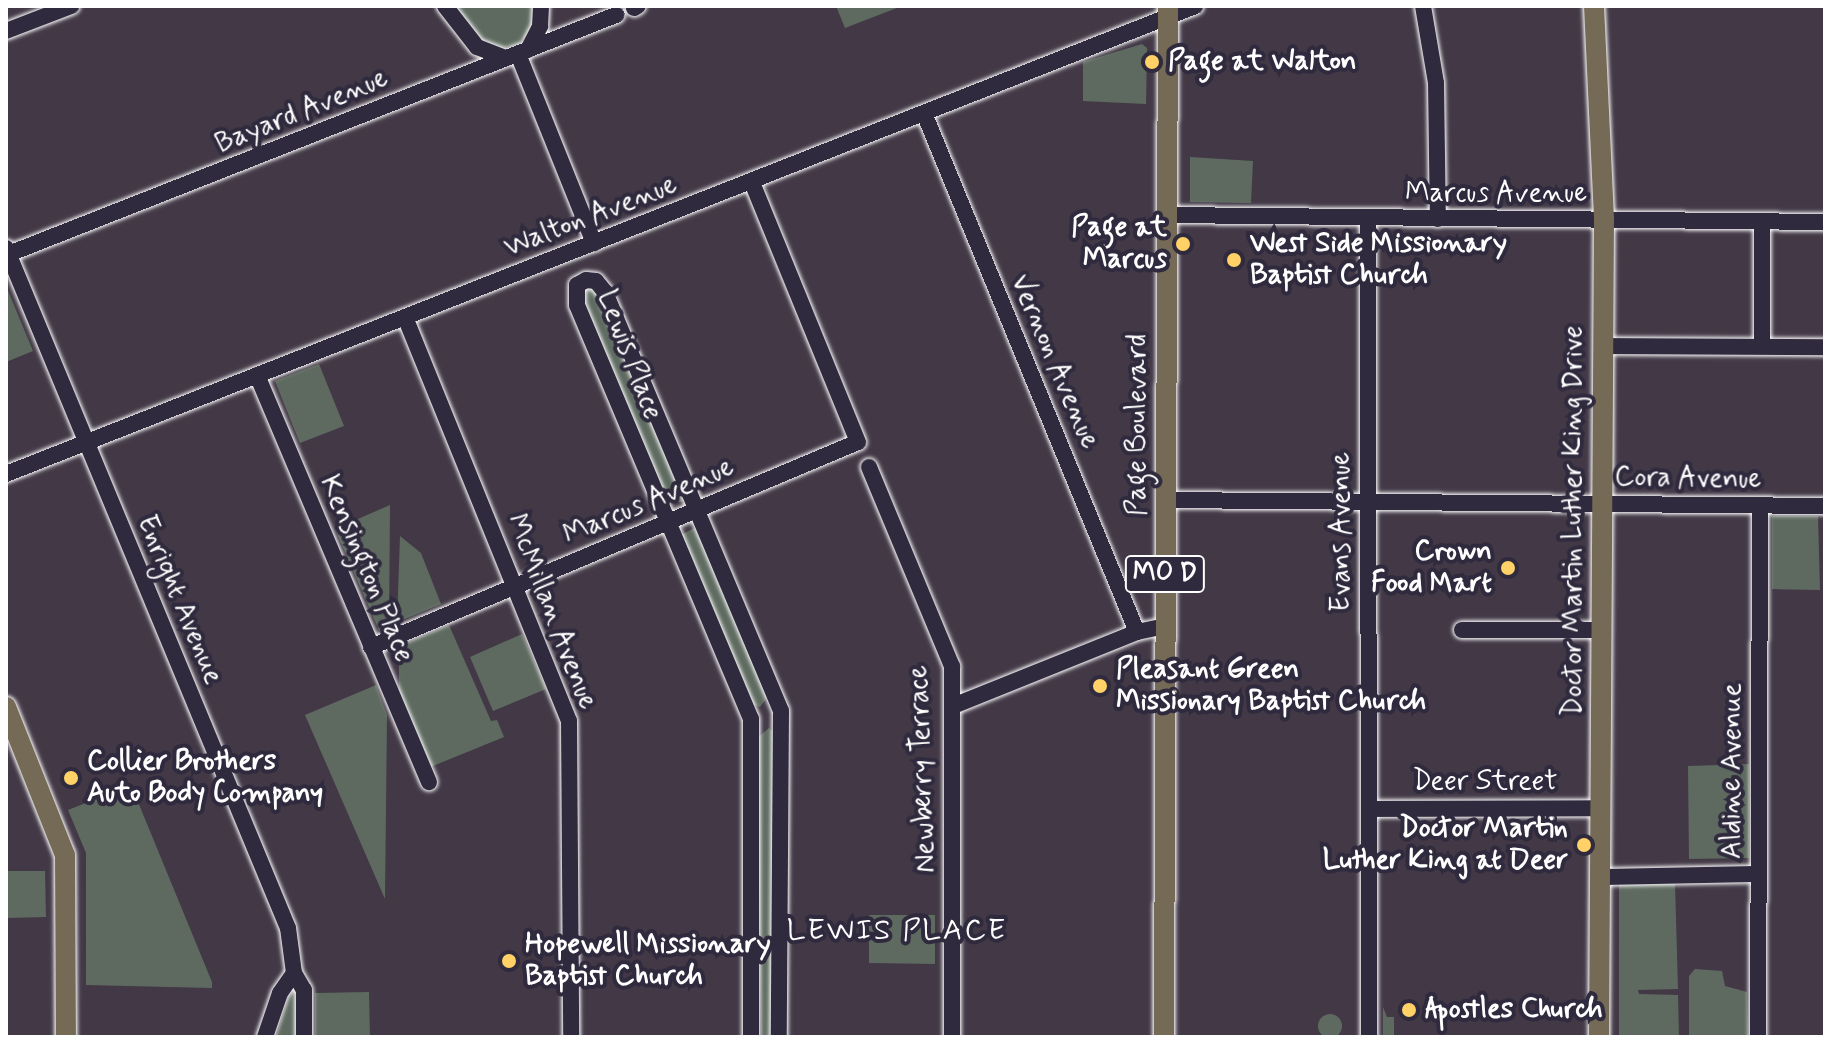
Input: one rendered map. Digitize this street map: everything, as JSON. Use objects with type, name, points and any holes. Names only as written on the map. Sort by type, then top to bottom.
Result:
[{"type":"main road","name":"Doctor Martin Luther King Drive","points":[[1594,6],[1604,221],[1599,1037]]},
{"type":"main road","name":"Page Boulevard","points":[[1164,1037],[1168,11]]},
{"type":"main road","points":[[6,707],[65,855],[66,1037]]},
{"type":"street","points":[[6,31],[71,6]]},
{"type":"street","points":[[445,6],[477,47],[518,54]]},
{"type":"street","points":[[518,54],[540,26],[541,6]]},
{"type":"street","name":"Walton Avenue","points":[[6,474],[752,182],[1168,11],[1195,6]]},
{"type":"street","points":[[1423,6],[1436,83],[1438,219]]},
{"type":"street","name":"Bayard Avenue","points":[[7,253],[616,15]]},
{"type":"street","points":[[518,54],[594,243]]},
{"type":"street","name":"Vernon Avenue","points":[[924,113],[1137,632]]},
{"type":"street","name":"Marcus Avenue","points":[[371,647],[858,442],[752,182]]},
{"type":"street","name":"Marcus Avenue","points":[[1167,215],[1825,222]]},
{"type":"street","name":"Evans Avenue","points":[[1368,219],[1369,1037]]},
{"type":"street","points":[[1762,222],[1762,346]]},
{"type":"street","name":"Enright Avenue","points":[[7,253],[288,928],[294,973],[304,990],[304,1037]]},
{"type":"street","name":"Lewis Place","points":[[751,1037],[751,719],[577,305],[575,291],[580,282],[596,281],[605,292],[781,711],[779,1037]]},
{"type":"street","name":"McMillan Avenue","points":[[405,317],[569,721],[571,1037]]},
{"type":"street","points":[[1603,346],[1825,347]]},
{"type":"street","name":"Kensington Place","points":[[257,375],[429,782]]},
{"type":"street","name":"Newberry Terrace","points":[[869,467],[952,666],[952,1037]]},
{"type":"street","name":"Cora Avenue","points":[[1166,500],[1825,506]]},
{"type":"street","name":"Aldine Avenue","points":[[1758,1037],[1760,506]]},
{"type":"street","points":[[953,706],[1137,632],[1165,626]]},
{"type":"street","points":[[1462,630],[1602,630]]},
{"type":"street","points":[[751,719],[781,711]]},
{"type":"street","name":"Deer Street","points":[[1369,809],[1601,808]]},
{"type":"street","points":[[1600,877],[1759,874]]},
{"type":"street","points":[[265,1037],[280,993],[294,973]]},
{"type":"shaded area","points":[[453,6],[534,6],[532,29],[519,44],[500,49],[481,42]]},
{"type":"shaded area","points":[[836,6],[902,6],[845,28]]},
{"type":"shaded area","points":[[1142,44],[1147,48],[1146,104],[1083,101],[1083,62]]},
{"type":"shaded area","points":[[1190,157],[1253,161],[1251,203],[1190,202]]},
{"type":"shaded area","points":[[586,283],[595,287],[685,499],[682,502],[667,502],[584,305]]},
{"type":"shaded area","points":[[6,286],[33,351],[6,362]]},
{"type":"shaded area","points":[[319,364],[344,426],[300,443],[275,381]]},
{"type":"shaded area","points":[[390,505],[389,627],[379,630],[335,529]]},
{"type":"shaded area","points":[[1772,516],[1818,516],[1820,590],[1772,589]]},
{"type":"shaded area","points":[[696,527],[768,696],[760,707],[751,704],[681,535]]},
{"type":"shaded area","points":[[400,536],[421,553],[441,604],[397,622]]},
{"type":"shaded area","points":[[449,625],[491,721],[497,720],[504,737],[428,768],[399,700],[399,652],[406,643]]},
{"type":"shaded area","points":[[522,634],[546,689],[493,711],[470,657]]},
{"type":"shaded area","points":[[376,685],[387,715],[385,899],[305,715]]},
{"type":"shaded area","points":[[769,728],[777,736],[772,1035],[761,1037],[757,738]]},
{"type":"shaded area","points":[[1749,764],[1749,858],[1689,859],[1688,766]]},
{"type":"shaded area","points":[[131,785],[212,988],[86,985],[86,853],[68,810]]},
{"type":"shaded area","points":[[6,871],[45,871],[46,917],[6,918]]},
{"type":"shaded area","points":[[1675,884],[1678,989],[1638,990],[1639,994],[1678,995],[1679,1037],[1619,1037],[1619,885]]},
{"type":"shaded area","points":[[869,915],[935,915],[935,964],[869,963]]},
{"type":"shaded area","points":[[1695,969],[1722,971],[1725,986],[1747,992],[1748,1037],[1689,1037],[1689,976]]},
{"type":"shaded area","points":[[295,990],[299,1037],[276,1037],[289,995]]},
{"type":"shaded area","points":[[369,992],[370,1037],[315,1037],[315,993]]},
{"type":"shaded area","points":[[1383,1007],[1387,1017],[1394,1017],[1394,1037],[1383,1037]]},
{"type":"shaded area","points":[[1330,1014],[1339,1017],[1342,1026],[1339,1035],[1330,1038],[1321,1035],[1318,1026],[1321,1017]]},
{"type":"place","name":"Page at Walton","points":[[1152,62]]},
{"type":"place","name":"Page at Marcus","points":[[1183,244]]},
{"type":"place","name":"West Side Missionary Baptist Church","points":[[1234,260]]},
{"type":"place","name":"Crown Food Mart","points":[[1508,568]]},
{"type":"place","name":"Pleasant Green Missionary Baptist Church","points":[[1100,686]]},
{"type":"place","name":"Collier Brothers Auto Body Company","points":[[71,778]]},
{"type":"place","name":"Doctor Martin Luther King at Deer","points":[[1584,845]]},
{"type":"place","name":"Hopewell Missionary Baptist Church","points":[[509,961]]},
{"type":"place","name":"Apostles Church","points":[[1409,1010]]},
{"type":"district","name":"LEWIS PLACE","points":[[897,931]]}]
